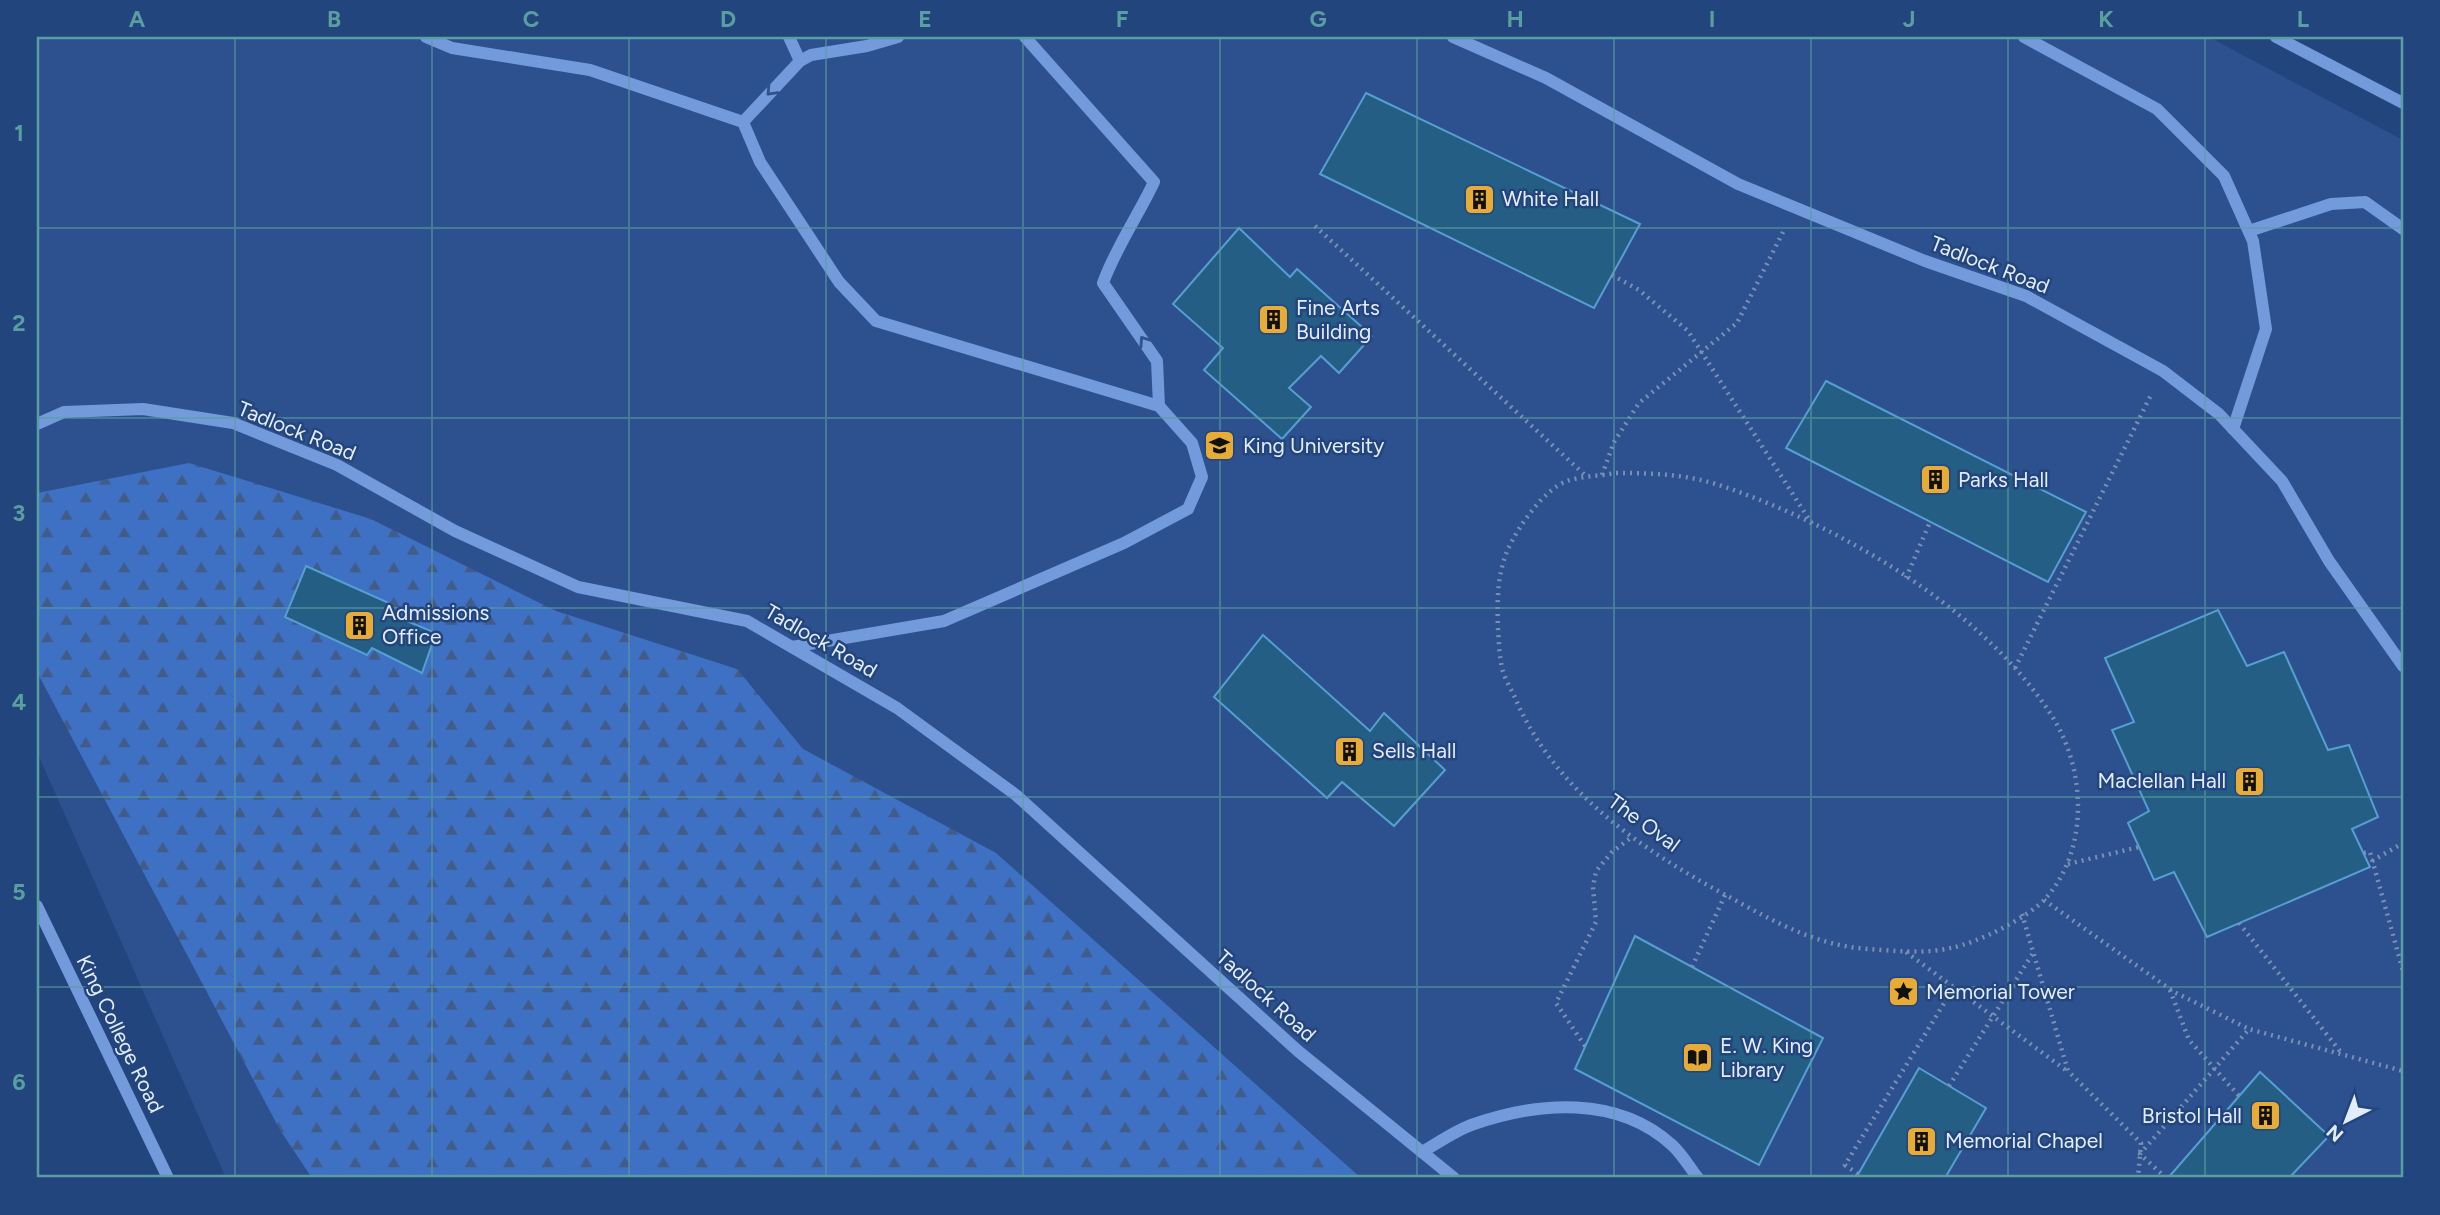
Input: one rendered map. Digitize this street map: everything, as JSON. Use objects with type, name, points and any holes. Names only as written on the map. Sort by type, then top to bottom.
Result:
[{"type":"street","points":[[426,37],[452,48],[590,70],[743,122],[760,162],[838,282],[876,321],[1159,406],[1192,443],[1202,477],[1188,509],[1124,542],[944,621],[792,647]]},
{"type":"street","points":[[789,37],[800,61]]},
{"type":"street","points":[[743,122],[800,61],[811,55],[867,46],[898,37]]},
{"type":"street","points":[[1025,37],[1154,182],[1138,216],[1113,256],[1103,283],[1157,361],[1159,406]]},
{"type":"street","name":"Tadlock Road","points":[[1453,37],[1546,78],[1738,184],[1925,261],[2026,296],[2163,371],[2219,414],[2283,481],[2329,561],[2403,665]]},
{"type":"street","points":[[2024,37],[2157,109],[2224,176],[2253,242],[2266,329],[2233,429]]},
{"type":"street","points":[[2276,37],[2403,103]]},
{"type":"street","points":[[2249,231],[2331,204],[2365,202],[2403,229]]},
{"type":"street","name":"Tadlock Road","points":[[37,424],[64,412],[143,409],[233,423],[337,465],[455,531],[578,587],[747,621],[897,708],[1016,795],[1298,1051],[1454,1178]]},
{"type":"street","name":"King College Road","points":[[37,906],[168,1178]]},
{"type":"street","points":[[1422,1152],[1471,1124],[1527,1110],[1575,1105],[1626,1116],[1671,1144],[1698,1178]]},
{"type":"path","points":[[1602,475],[1614,442],[1639,403],[1737,323],[1795,207]]},
{"type":"path","points":[[1315,226],[1587,478]]},
{"type":"path","points":[[1612,275],[1639,290],[1688,331],[1812,525]]},
{"type":"path","points":[[2015,668],[2163,371]]},
{"type":"path","name":"The Oval","points":[[1664,473],[1720,485],[1875,556],[1964,621],[2006,657],[2052,716],[2075,768],[2078,818],[2068,864],[2044,900],[2004,927],[1952,948],[1906,952],[1860,949],[1810,939],[1725,895],[1612,824],[1554,764],[1524,720],[1501,667],[1499,571],[1513,538],[1536,506],[1564,481],[1587,478],[1664,473]]},
{"type":"path","points":[[1906,578],[1930,522]]},
{"type":"path","points":[[1586,1046],[1556,1003],[1596,922],[1593,887],[1596,871],[1612,852],[1632,837]]},
{"type":"path","points":[[2372,861],[2403,844]]},
{"type":"path","points":[[2068,864],[2139,847]]},
{"type":"path","points":[[2364,853],[2370,852],[2403,971]]},
{"type":"path","points":[[1692,967],[1725,895]]},
{"type":"path","points":[[2044,900],[2169,989],[2249,1029],[2403,1071]]},
{"type":"path","points":[[2022,914],[2068,1071]]},
{"type":"path","points":[[2239,923],[2343,1055]]},
{"type":"path","points":[[1906,952],[2068,1071],[2141,1143],[2138,1178]]},
{"type":"path","points":[[1949,1086],[2033,952]]},
{"type":"path","points":[[1858,1174],[1845,1165],[1954,988]]},
{"type":"path","points":[[2169,989],[2189,1040],[2239,1096]]},
{"type":"path","points":[[2140,1154],[2249,1029]]},
{"type":"path","points":[[2140,1154],[2166,1178]]},
{"type":"shaded area","name":"King University","points":[[37,37],[2209,37],[2403,140],[2403,1178],[226,1178],[37,752]]},
{"type":"green space","points":[[189,463],[371,519],[556,611],[737,669],[803,749],[996,853],[1361,1178],[312,1178],[280,1130],[37,672],[37,493]]},
{"type":"building","name":"White Hall","points":[[1366,93],[1640,224],[1594,308],[1320,174]]},
{"type":"building","name":"Fine Arts Building","points":[[1239,228],[1290,277],[1297,269],[1372,336],[1339,373],[1321,356],[1289,388],[1311,407],[1282,439],[1204,370],[1223,348],[1173,304]]},
{"type":"building","name":"Parks Hall","points":[[1826,381],[2086,512],[2048,582],[1786,448]]},
{"type":"building","name":"Admissions Office","points":[[306,566],[391,604],[387,613],[436,633],[422,673],[372,648],[367,655],[285,617]]},
{"type":"building","name":"Maclellan Hall","points":[[2218,610],[2247,666],[2284,652],[2328,750],[2349,745],[2378,817],[2352,829],[2370,867],[2207,937],[2174,872],[2154,880],[2128,823],[2149,811],[2112,730],[2134,722],[2105,658]]},
{"type":"building","name":"Sells Hall","points":[[1263,635],[1370,731],[1384,713],[1445,770],[1394,826],[1342,782],[1327,798],[1214,697]]},
{"type":"building","name":"E. W. King Library","points":[[1635,936],[1823,1038],[1759,1165],[1575,1069]]},
{"type":"building","name":"Memorial Chapel","points":[[1919,1068],[1986,1108],[1945,1178],[1856,1178]]},
{"type":"building","name":"Bristol Hall","points":[[2260,1072],[2329,1136],[2289,1178],[2168,1178]]},
{"type":"place","name":"White Hall","points":[[1479,199]]},
{"type":"place","name":"Fine Arts Building","points":[[1273,320]]},
{"type":"place","name":"King University","points":[[1220,446]]},
{"type":"place","name":"Parks Hall","points":[[1935,480]]},
{"type":"place","name":"Admissions Office","points":[[359,625]]},
{"type":"place","name":"Sells Hall","points":[[1349,751]]},
{"type":"place","name":"Maclellan Hall","points":[[2249,781]]},
{"type":"place","name":"Memorial Tower","points":[[1903,992]]},
{"type":"place","name":"E. W. King Library","points":[[1697,1058]]},
{"type":"place","name":"Bristol Hall","points":[[2265,1116]]},
{"type":"place","name":"Memorial Chapel","points":[[1922,1141]]}]
